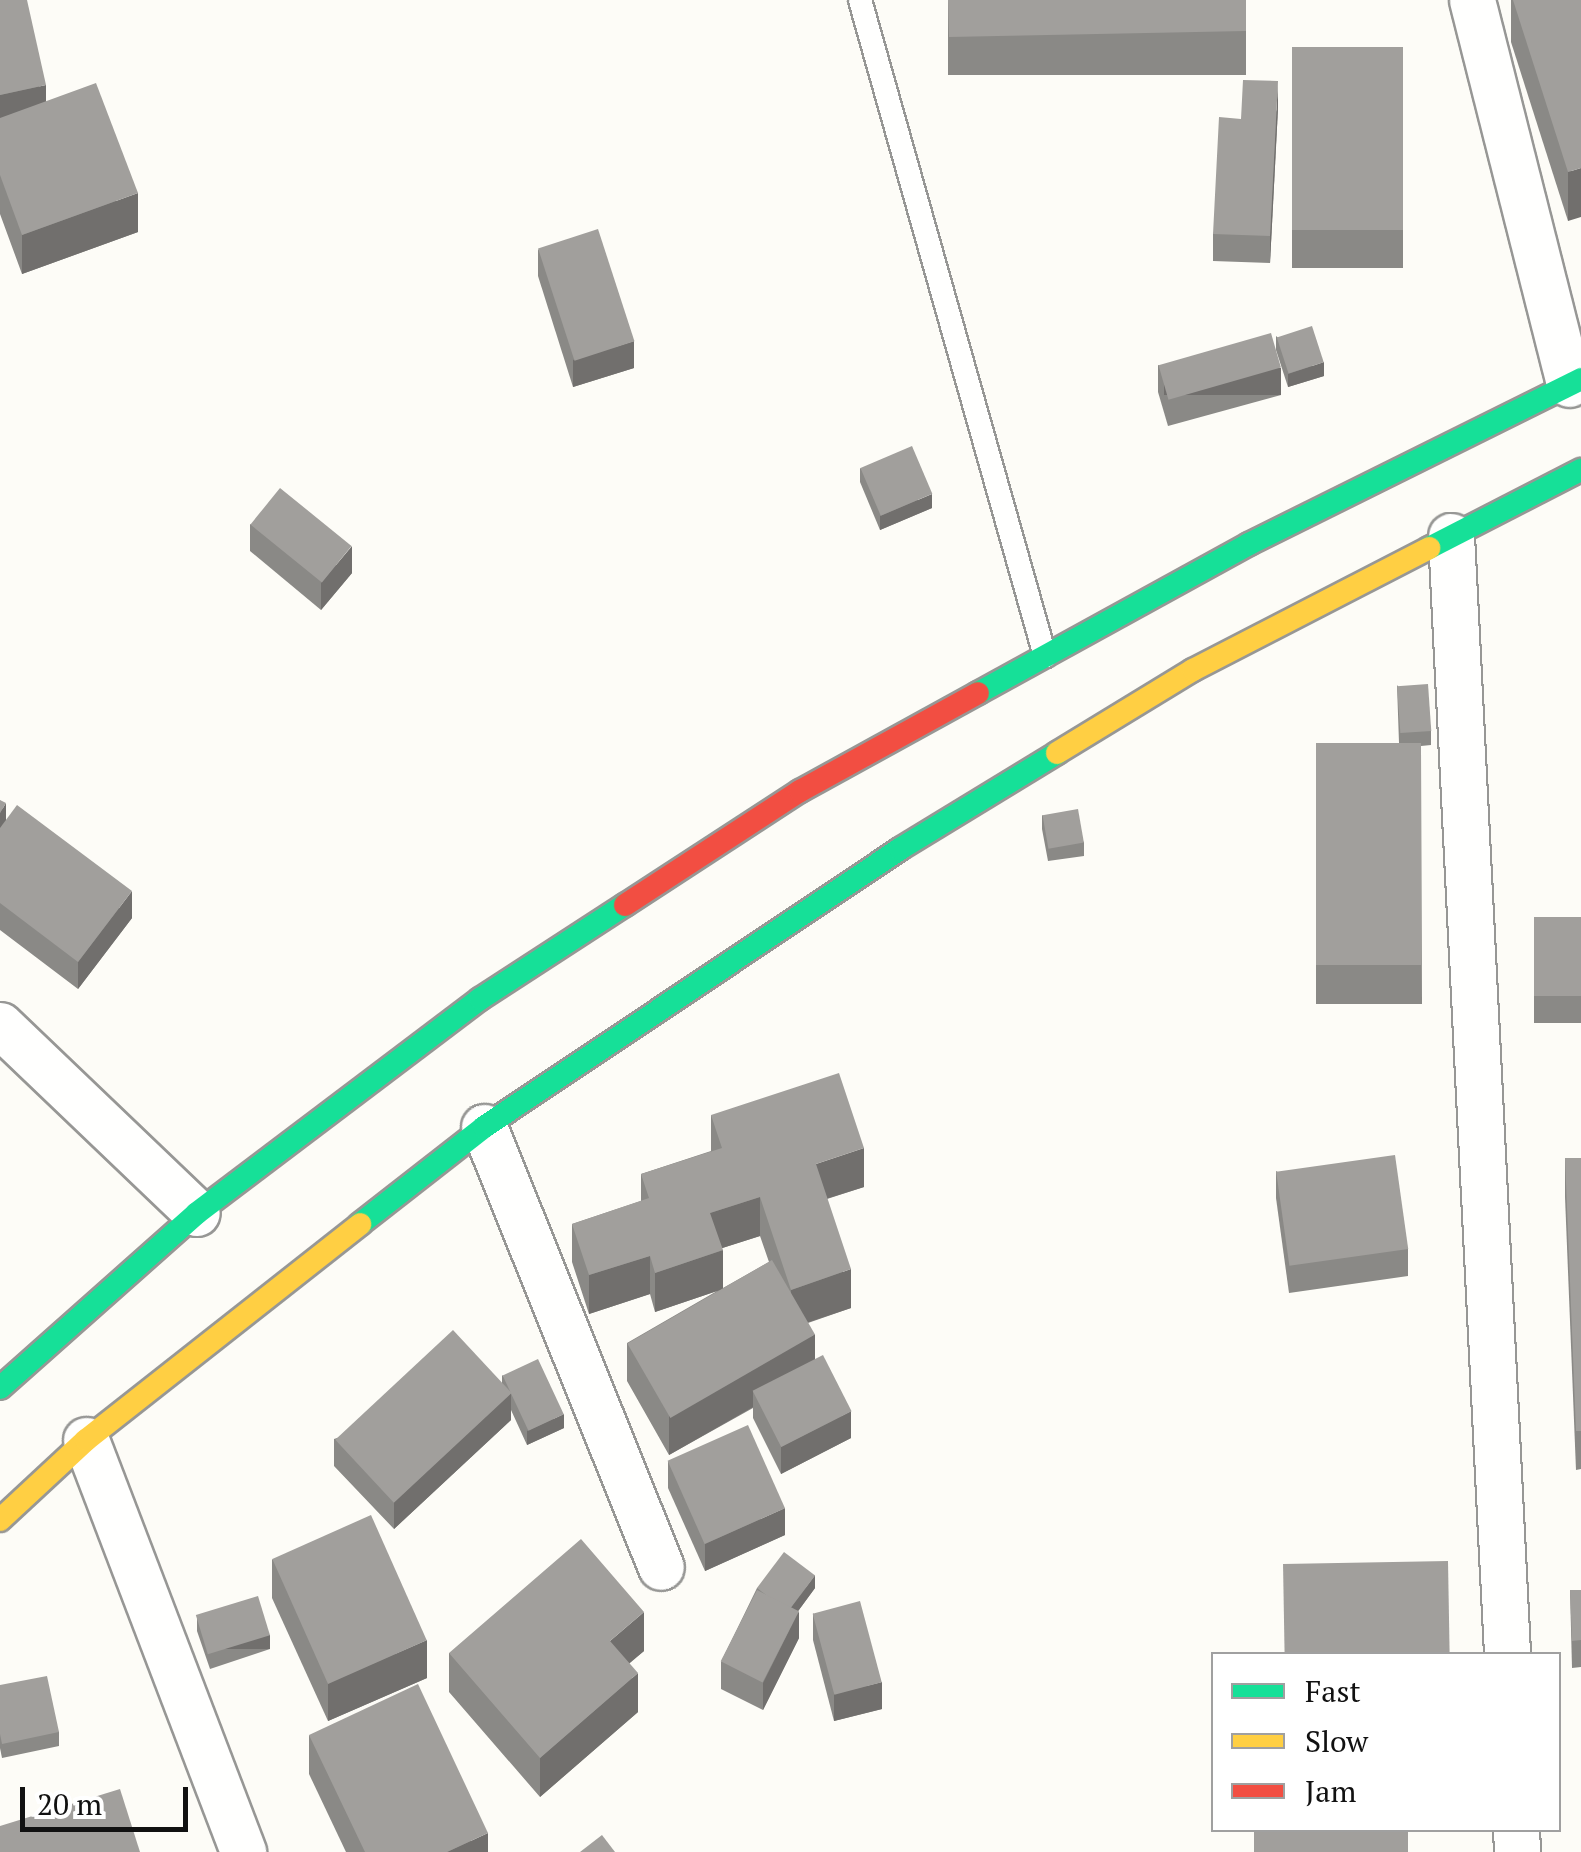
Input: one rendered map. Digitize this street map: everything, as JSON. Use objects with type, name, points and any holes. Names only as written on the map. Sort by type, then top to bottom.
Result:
[{"type":"main road","points":[[0,1388],[197,1213],[480,999],[800,791],[1249,544],[1575,382]]},
{"type":"main road","points":[[0,1520],[86,1440],[484,1127],[900,848],[1193,670],[1581,470]]},
{"type":"street","points":[[1472,0],[1575,382]]},
{"type":"street","points":[[1451,536],[1507,1652]]},
{"type":"street","points":[[0,1025],[197,1213]]},
{"type":"street","points":[[484,1127],[662,1567]]},
{"type":"street","points":[[86,1440],[243,1852]]},
{"type":"lane","points":[[860,0],[1045,656]]},
{"type":"building","points":[[0,0],[27,0],[46,85],[0,95]]},
{"type":"building","points":[[948,0],[1246,0],[1246,31],[949,37]]},
{"type":"building","points":[[1513,0],[1581,0],[1581,168],[1568,172]]},
{"type":"building","points":[[1292,47],[1403,47],[1403,230],[1292,230]]},
{"type":"building","points":[[1243,80],[1278,81],[1270,236],[1213,234],[1219,117],[1241,119]]},
{"type":"building","points":[[96,83],[138,193],[22,235],[0,175],[0,118]]},
{"type":"building","points":[[598,229],[634,341],[575,361],[538,248]]},
{"type":"building","points":[[1312,326],[1324,362],[1289,374],[1277,337]]},
{"type":"building","points":[[1271,333],[1281,368],[1168,400],[1159,365]]},
{"type":"building","points":[[912,446],[932,494],[881,516],[860,468]]},
{"type":"building","points":[[280,488],[351,546],[322,582],[250,525]]},
{"type":"building","points":[[1428,684],[1431,731],[1400,733],[1397,686]]},
{"type":"building","points":[[1316,743],[1421,743],[1421,965],[1316,965]]},
{"type":"building","points":[[17,805],[132,891],[78,962],[0,903],[0,828]]},
{"type":"building","points":[[1078,809],[1084,842],[1048,849],[1043,815]]},
{"type":"building","points":[[1534,917],[1581,917],[1581,996],[1534,996]]},
{"type":"building","points":[[839,1073],[864,1148],[816,1164],[851,1269],[791,1290],[760,1197],[710,1213],[723,1250],[655,1273],[650,1256],[589,1275],[572,1224],[649,1198],[641,1174],[722,1148],[711,1115]]},
{"type":"building","points":[[1395,1155],[1408,1249],[1289,1266],[1276,1172]]},
{"type":"building","points":[[1565,1158],[1581,1158],[1581,1431],[1576,1431]]},
{"type":"building","points":[[772,1260],[815,1334],[670,1418],[627,1344]]},
{"type":"building","points":[[453,1330],[512,1393],[394,1503],[335,1440]]},
{"type":"building","points":[[823,1355],[852,1411],[781,1447],[753,1391]]},
{"type":"building","points":[[538,1359],[564,1414],[528,1431],[503,1375]]},
{"type":"building","points":[[748,1425],[785,1508],[705,1544],[668,1461]]},
{"type":"building","points":[[371,1515],[427,1640],[328,1684],[272,1559]]},
{"type":"building","points":[[581,1539],[644,1612],[610,1641],[638,1673],[540,1758],[449,1653]]},
{"type":"building","points":[[784,1552],[815,1575],[788,1611],[757,1588]]},
{"type":"building","points":[[1448,1561],[1450,1652],[1285,1652],[1283,1564]]},
{"type":"building","points":[[757,1590],[799,1611],[763,1683],[721,1661]]},
{"type":"building","points":[[1570,1590],[1581,1590],[1581,1640],[1572,1641]]},
{"type":"building","points":[[258,1596],[270,1635],[208,1654],[196,1615]]},
{"type":"building","points":[[860,1601],[882,1682],[834,1695],[813,1614]]},
{"type":"building","points":[[47,1676],[59,1732],[2,1744],[0,1685]]},
{"type":"building","points":[[418,1684],[488,1833],[447,1852],[365,1852],[309,1735]]},
{"type":"building","points":[[120,1789],[140,1852],[0,1852],[0,1826]]},
{"type":"building","points":[[1254,1832],[1408,1832],[1408,1852],[1254,1852]]},
{"type":"building","points":[[602,1835],[615,1852],[580,1852]]},
{"type":"traffic: fast","points":[[978,693],[1249,544],[1581,379]]},
{"type":"traffic: fast","points":[[1429,548],[1581,470]]},
{"type":"traffic: fast","points":[[360,1224],[484,1127],[900,849],[1057,753]]},
{"type":"traffic: fast","points":[[0,1388],[197,1213],[480,999],[625,905]]},
{"type":"traffic: slow","points":[[1057,753],[1193,670],[1429,548]]},
{"type":"traffic: slow","points":[[0,1520],[86,1440],[360,1224]]},
{"type":"traffic: jam","points":[[625,905],[800,791],[978,693]]}]
